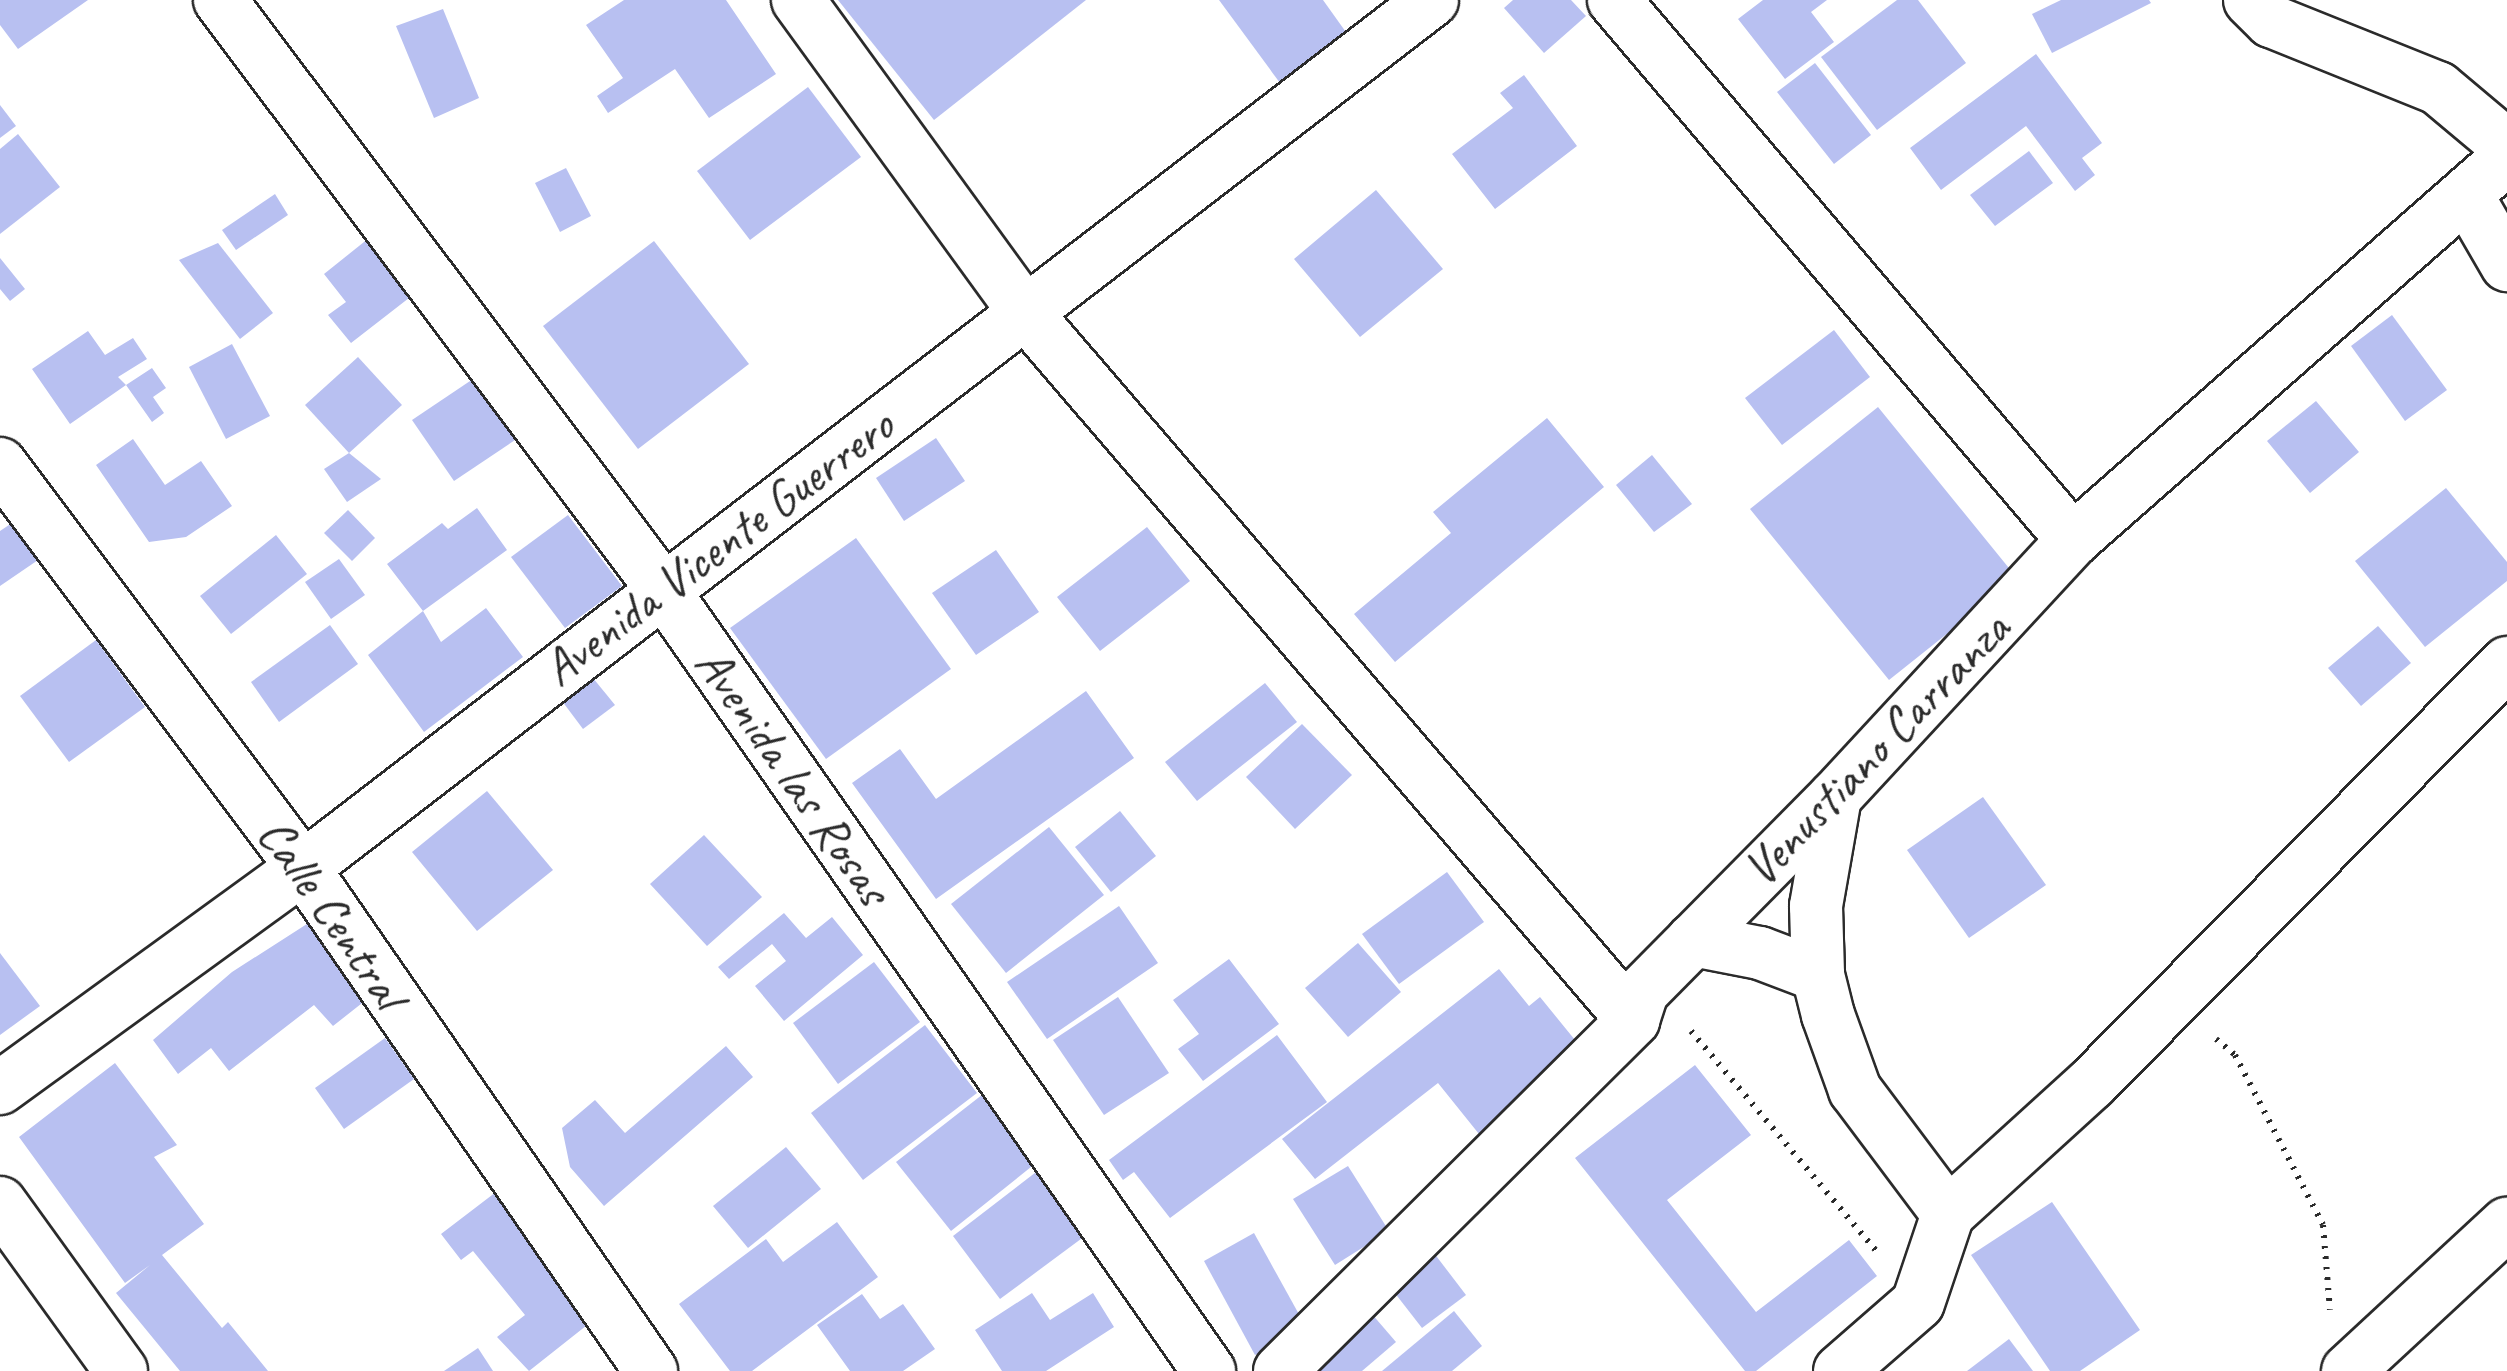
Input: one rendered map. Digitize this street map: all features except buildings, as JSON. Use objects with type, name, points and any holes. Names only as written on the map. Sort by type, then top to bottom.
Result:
[{"type":"street","name":"Avenida las Rosas","points":[[220,0],[661,587],[1209,1371]]},
{"type":"street","points":[[798,0],[1023,310],[1633,1020]]},
{"type":"street","name":"Avenida Vicente Guerrero","points":[[0,1088],[303,868],[661,587],[828,466],[1023,310],[1432,0]]},
{"type":"street","points":[[1614,0],[2074,540]]},
{"type":"street","points":[[2250,0],[2271,21],[2438,88],[2507,146]]},
{"type":"street","name":"Venustiano Carranza","points":[[1280,1371],[1633,1020],[1642,992],[1835,797],[2074,540],[2507,158]]},
{"type":"street","points":[[2468,196],[2507,265]]},
{"type":"street","name":"Calle Central","points":[[0,464],[303,868],[651,1371]]},
{"type":"street","points":[[1840,1371],[1918,1303],[1948,1214],[2172,1003],[2507,663]]},
{"type":"street","points":[[1835,797],[1816,906],[1818,975],[1855,1090],[1948,1214]]},
{"type":"street","points":[[1693,940],[1760,953],[1818,975]]},
{"type":"street","points":[[0,1202],[122,1371]]},
{"type":"street","points":[[2348,1371],[2507,1224]]},
{"type":"path","points":[[2172,1003],[2236,1055],[2323,1225],[2330,1316]]},
{"type":"path","points":[[1633,1020],[1672,1013],[1711,1051],[1918,1303]]}]
